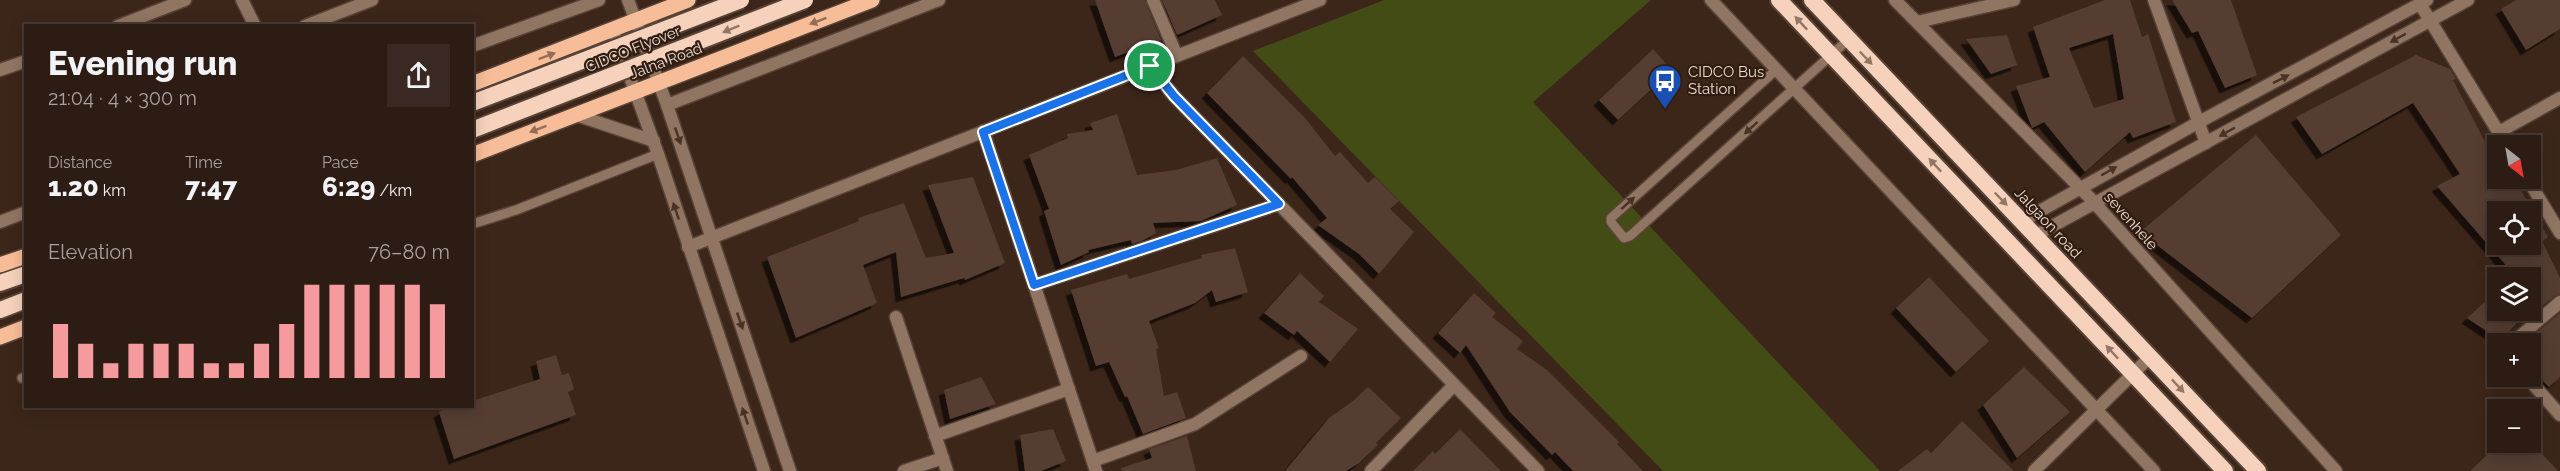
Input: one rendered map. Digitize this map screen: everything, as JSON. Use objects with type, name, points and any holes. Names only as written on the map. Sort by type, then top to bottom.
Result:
[{"type":"highway","name":"CIDCO Flyover","points":[[474,102],[741,0]]},
{"type":"highway","name":"CIDCO Flyover","points":[[474,129],[805,0]]},
{"type":"highway","points":[[1779,0],[2225,471]]},
{"type":"highway","name":"Jalgaon road","points":[[1812,0],[2258,471]]},
{"type":"highway","points":[[0,284],[24,275]]},
{"type":"highway","points":[[0,310],[24,301]]},
{"type":"main road","points":[[474,83],[688,0]]},
{"type":"main road","name":"Jalna Road","points":[[474,154],[872,0]]},
{"type":"main road","points":[[0,265],[24,256]]},
{"type":"main road","points":[[0,337],[24,328]]},
{"type":"street","points":[[123,24],[185,0]]},
{"type":"street","points":[[242,0],[254,24]]},
{"type":"street","points":[[310,24],[372,0]]},
{"type":"street","points":[[474,45],[598,0]]},
{"type":"street","points":[[627,0],[667,105],[790,471]]},
{"type":"street","points":[[667,105],[939,0]]},
{"type":"street","points":[[1152,0],[1177,56]]},
{"type":"street","points":[[688,247],[1320,0]]},
{"type":"street","points":[[1711,0],[2154,471]]},
{"type":"street","name":"sevenhele","points":[[1895,0],[2095,204],[2336,471]]},
{"type":"street","points":[[1917,22],[2014,0]]},
{"type":"street","points":[[2154,0],[2206,143]]},
{"type":"street","points":[[2036,235],[2468,0]]},
{"type":"street","points":[[2022,221],[2199,122],[2423,2],[2431,20],[2501,135]]},
{"type":"street","points":[[613,31],[654,141],[764,471]]},
{"type":"street","points":[[0,70],[24,61]]},
{"type":"street","points":[[1150,66],[1174,96],[1538,471]]},
{"type":"street","points":[[2499,132],[2560,98]]},
{"type":"street","points":[[576,115],[654,141]]},
{"type":"street","points":[[983,132],[1095,466],[1195,424],[1301,356]]},
{"type":"street","points":[[2534,189],[2560,233]]},
{"type":"street","points":[[1034,285],[1279,204]]},
{"type":"street","points":[[0,222],[24,213]]},
{"type":"street","points":[[2524,333],[2560,302]]},
{"type":"street","points":[[896,317],[947,471]]},
{"type":"street","points":[[2034,471],[2150,357]]},
{"type":"street","points":[[1371,471],[1455,385]]},
{"type":"street","points":[[2535,387],[2560,416]]},
{"type":"street","points":[[936,436],[1069,389]]},
{"type":"street","points":[[904,471],[943,458]]},
{"type":"lane","points":[[1776,69],[1611,218],[1611,222],[1624,238],[1630,236],[1849,39]]},
{"type":"lane","points":[[474,223],[516,210],[658,154]]},
{"type":"green space","points":[[1384,0],[1651,0],[1533,102],[1880,471],[1663,471],[1253,51]]},
{"type":"building","points":[[1095,0],[1145,0],[1161,40],[1115,57]]},
{"type":"building","points":[[1162,0],[1215,0],[1222,15],[1177,35]]},
{"type":"building","points":[[2105,0],[2130,0],[2142,37],[2148,34],[2176,122],[2133,138],[2130,132],[2085,172],[2044,122],[2032,128],[2016,86],[2050,77],[2033,27]],"holes":[[[2113,34],[2124,99],[2094,108],[2069,48]]]},
{"type":"building","points":[[2172,0],[2231,0],[2257,75],[2225,88],[2198,31],[2192,33]]},
{"type":"building","points":[[2516,0],[2560,0],[2560,29],[2526,50],[2501,9]]},
{"type":"building","points":[[2007,35],[2017,65],[1991,74],[1966,39]]},
{"type":"building","points":[[1653,49],[1672,70],[1618,120],[1599,100]]},
{"type":"building","points":[[2416,55],[2450,69],[2456,79],[2453,80],[2487,145],[2487,189],[2520,189],[2527,201],[2487,201],[2487,244],[2437,186],[2460,174],[2413,103],[2322,154],[2296,117]]},
{"type":"building","points":[[1243,56],[1305,118],[1335,156],[1340,152],[1368,183],[1375,177],[1399,201],[1390,209],[1414,232],[1379,274],[1359,254],[1318,225],[1327,218],[1292,177],[1291,179],[1207,93]]},
{"type":"building","points":[[1117,114],[1137,175],[1176,170],[1217,158],[1237,205],[1201,221],[1153,223],[1156,233],[1142,241],[1132,244],[1131,240],[1088,250],[1089,252],[1061,265],[1044,211],[1049,209],[1029,155],[1068,138],[1067,134],[1093,130],[1090,123]]},
{"type":"building","points":[[2256,135],[2341,235],[2252,318],[2140,232]]},
{"type":"building","points":[[973,177],[1005,263],[965,280],[964,278],[901,297],[896,252],[863,265],[877,303],[796,338],[767,257],[859,221],[858,218],[904,203],[926,258],[954,253],[928,185]]},
{"type":"building","points":[[2541,225],[2548,237],[2542,241],[2560,278],[2560,294],[2541,307],[2541,267],[2507,267],[2497,255],[2541,255]]},
{"type":"building","points":[[1235,248],[1248,292],[1216,302],[1212,290],[1195,303],[1149,321],[1159,348],[1156,349],[1164,396],[1177,392],[1186,418],[1143,434],[1109,362],[1096,366],[1071,290],[1127,274],[1129,279],[1202,258],[1201,255]]},
{"type":"building","points":[[1300,273],[1324,296],[1319,302],[1358,329],[1330,362],[1297,331],[1294,335],[1264,313]]},
{"type":"building","points":[[1929,277],[1989,341],[1956,372],[1896,308]]},
{"type":"building","points":[[1474,293],[1496,313],[1492,317],[1523,341],[1517,349],[1547,370],[1619,442],[1617,444],[1643,471],[1573,471],[1555,452],[1552,455],[1510,412],[1466,345],[1460,353],[1438,333]]},
{"type":"building","points":[[2487,300],[2487,321],[2519,321],[2507,333],[2490,333],[2467,318]]},
{"type":"building","points":[[2560,313],[2560,377],[2549,387],[2541,379],[2541,333],[2536,333]]},
{"type":"building","points":[[556,355],[562,375],[569,373],[574,389],[568,392],[576,415],[454,459],[439,412],[446,408],[474,408],[474,400],[540,379],[536,361]]},
{"type":"building","points":[[2024,367],[2070,412],[2017,458],[1983,405]]},
{"type":"building","points":[[981,377],[996,404],[950,419],[944,390]]},
{"type":"building","points":[[1368,387],[1401,418],[1376,443],[1378,445],[1359,463],[1346,471],[1285,471],[1329,418]]},
{"type":"building","points":[[1962,421],[2014,471],[1898,471],[1927,449],[1931,453]]},
{"type":"building","points":[[1053,429],[1066,461],[1041,471],[1025,471],[1020,435]]},
{"type":"building","points":[[1460,429],[1501,471],[1413,471],[1433,451],[1435,454]]},
{"type":"building","points":[[1187,436],[1196,471],[1122,471],[1121,468],[1152,458],[1149,449]]},
{"type":"building","points":[[2489,453],[2541,453],[2558,471],[2470,471]]},
{"type":"place","name":"CIDCO Bus Station","points":[[1665,110]]},
{"type":"route","points":[[1150,66],[1174,96],[1279,204],[1034,285],[983,132],[1150,66]]}]
